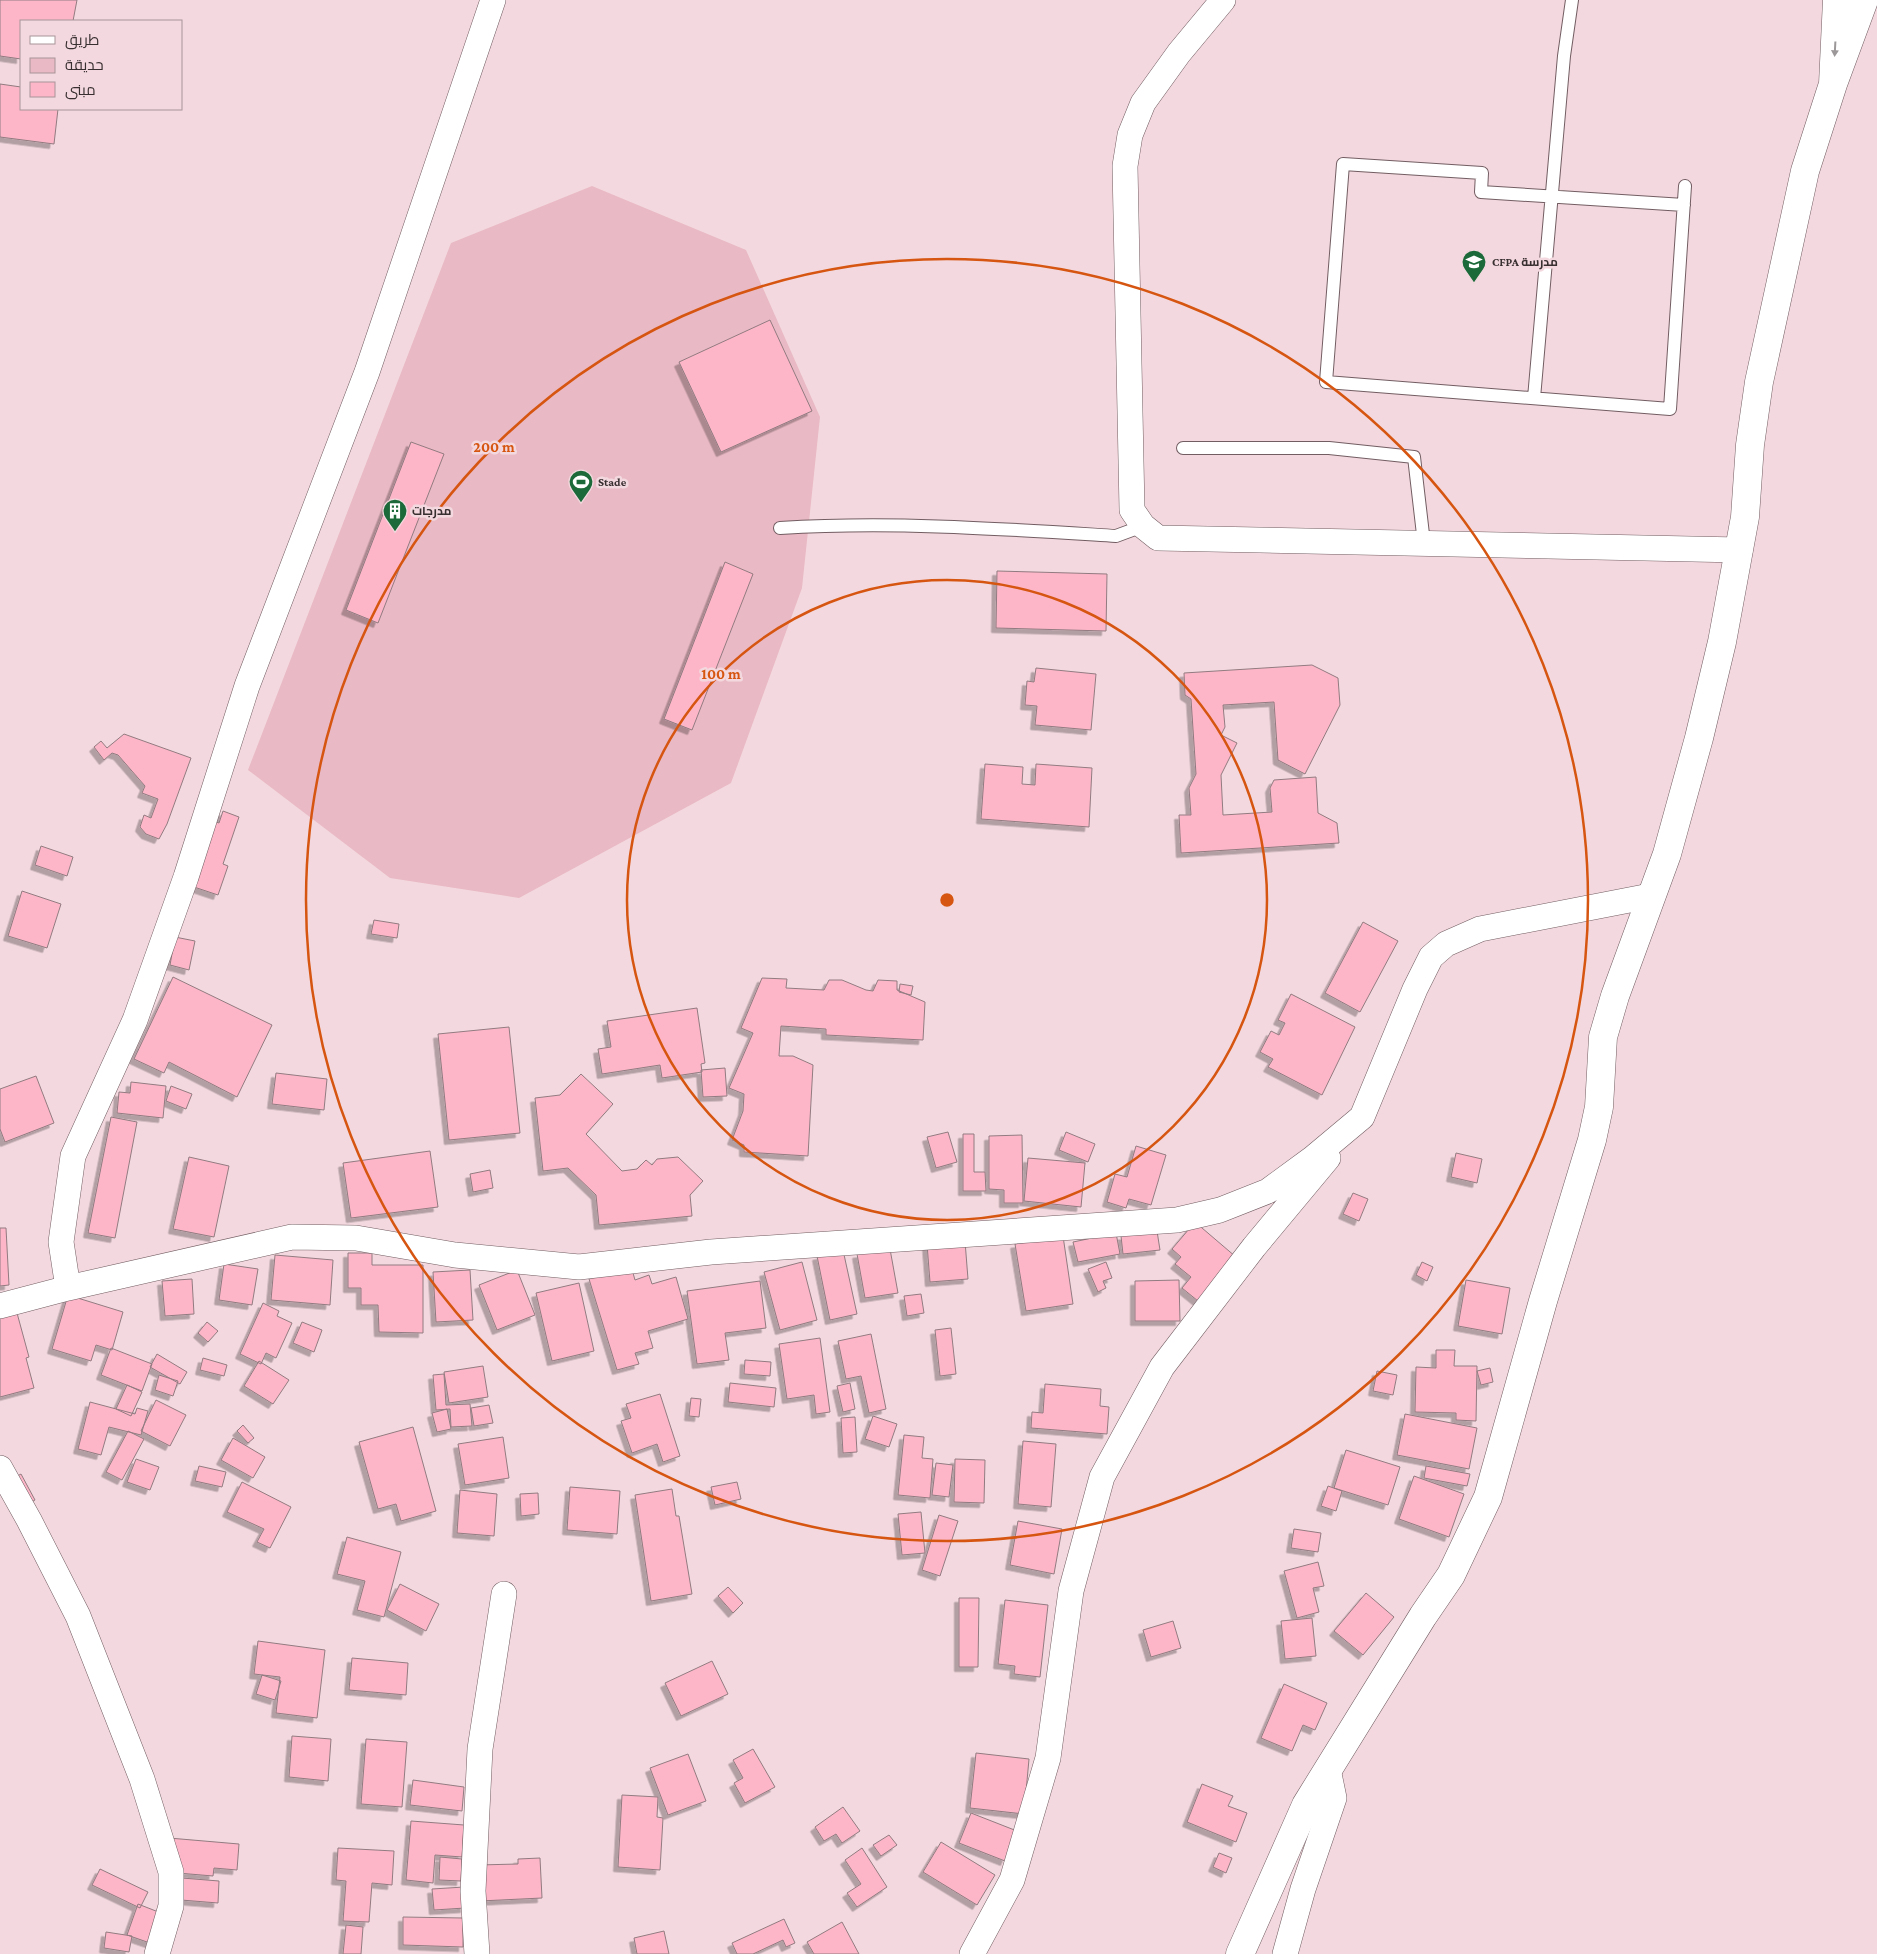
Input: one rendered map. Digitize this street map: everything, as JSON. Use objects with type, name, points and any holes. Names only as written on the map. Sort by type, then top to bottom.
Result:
[{"type":"street","points":[[68,1288],[61,1242],[73,1156],[135,1020],[186,877],[247,686],[367,372],[493,0]]},
{"type":"street","points":[[1223,0],[1179,53],[1143,103],[1130,135],[1125,166],[1132,510],[1143,526],[1158,538],[1740,550]]},
{"type":"street","points":[[1833,84],[1837,0]]},
{"type":"street","points":[[1240,1954],[1306,1805],[1451,1575],[1488,1497],[1543,1301],[1592,1140],[1599,1107],[1603,1037],[1615,996],[1650,896],[1667,854],[1700,738],[1722,642],[1740,550],[1758,382],[1805,171],[1833,84],[1864,0]]},
{"type":"street","points":[[972,1954],[1012,1880],[1048,1758],[1071,1591],[1102,1478],[1162,1367],[1254,1247],[1362,1117],[1415,989],[1431,957],[1446,944],[1480,929],[1650,896]]},
{"type":"street","points":[[0,1306],[68,1288],[292,1237],[356,1238],[455,1254],[579,1267],[721,1251],[1178,1220],[1220,1210],[1268,1191],[1313,1158],[1362,1117]]},
{"type":"street","points":[[0,1468],[78,1616],[142,1779],[171,1872],[171,1906],[158,1954]]},
{"type":"street","points":[[478,1954],[473,1891],[480,1749],[504,1594]]},
{"type":"street","points":[[1285,1954],[1303,1889],[1334,1798],[1328,1769]]},
{"type":"lane","points":[[1534,398],[1564,56],[1572,0]]},
{"type":"lane","points":[[1684,205],[1552,195],[1481,192],[1482,174],[1343,164],[1326,382],[1670,410],[1686,186]]},
{"type":"lane","points":[[1183,448],[1329,448],[1414,457],[1424,543]]},
{"type":"lane","points":[[780,528],[830,525],[926,524],[1116,536],[1143,526]]},
{"type":"green space","name":"Stade","points":[[592,186],[746,250],[820,417],[802,588],[731,783],[519,898],[390,878],[248,770],[451,243]]},
{"type":"building","points":[[0,0],[77,0],[73,20],[20,20],[20,59],[0,56]]},
{"type":"building","points":[[0,84],[20,87],[20,110],[58,110],[54,144],[0,137]]},
{"type":"building","points":[[770,320],[812,411],[721,452],[679,362]]},
{"type":"building","name":"مدرجات","points":[[411,442],[444,454],[378,623],[346,610]]},
{"type":"building","points":[[725,562],[753,574],[692,730],[664,719]]},
{"type":"building","points":[[997,571],[1107,574],[1106,631],[996,628]]},
{"type":"building","points":[[1312,665],[1338,678],[1340,705],[1305,774],[1278,760],[1274,702],[1223,705],[1225,727],[1221,735],[1237,743],[1221,775],[1223,815],[1272,812],[1270,788],[1274,780],[1316,777],[1318,813],[1337,823],[1339,843],[1181,853],[1179,815],[1191,815],[1189,788],[1196,774],[1191,699],[1185,695],[1184,673]]},
{"type":"building","points":[[1036,668],[1096,674],[1091,730],[1035,725],[1037,706],[1025,705],[1027,681],[1034,682]]},
{"type":"building","points":[[124,734],[191,758],[167,824],[159,839],[146,834],[140,827],[144,815],[151,818],[158,799],[142,793],[145,786],[118,755],[112,753],[104,760],[94,747],[101,741],[107,748]]},
{"type":"building","points":[[985,764],[1023,767],[1022,784],[1035,785],[1036,764],[1092,768],[1089,827],[981,819]]},
{"type":"building","points":[[223,811],[239,817],[223,864],[228,866],[218,895],[188,885],[210,820],[219,823]]},
{"type":"building","points":[[41,846],[73,857],[67,876],[35,865]]},
{"type":"building","points":[[22,891],[61,904],[47,948],[8,936]]},
{"type":"building","points":[[374,920],[399,924],[397,938],[371,934]]},
{"type":"building","points":[[1363,922],[1398,941],[1360,1012],[1325,993]]},
{"type":"building","points":[[175,937],[195,941],[189,970],[170,965]]},
{"type":"building","points":[[173,977],[272,1025],[237,1097],[169,1062],[164,1073],[134,1059]]},
{"type":"building","points":[[762,978],[787,979],[786,988],[824,990],[829,980],[842,980],[873,991],[878,980],[897,981],[897,990],[925,1002],[923,1040],[826,1035],[826,1029],[781,1026],[779,1056],[793,1056],[813,1065],[808,1156],[744,1152],[744,1145],[732,1140],[743,1111],[744,1094],[729,1088],[753,1033],[741,1028]]},
{"type":"building","points":[[900,984],[913,986],[911,995],[899,992]]},
{"type":"building","points":[[1291,994],[1355,1027],[1322,1095],[1268,1067],[1273,1059],[1260,1052],[1271,1031],[1279,1035],[1285,1023],[1278,1020]]},
{"type":"building","points":[[697,1008],[705,1063],[701,1064],[702,1072],[662,1078],[660,1065],[602,1074],[598,1049],[611,1047],[607,1021]]},
{"type":"building","points":[[509,1027],[520,1133],[449,1140],[438,1034]]},
{"type":"building","points":[[725,1068],[727,1096],[703,1097],[701,1070]]},
{"type":"building","points":[[276,1073],[327,1079],[324,1110],[272,1104]]},
{"type":"building","points":[[581,1074],[613,1104],[586,1134],[622,1171],[637,1169],[646,1160],[652,1165],[657,1159],[678,1157],[703,1181],[690,1195],[692,1216],[599,1225],[596,1195],[568,1168],[543,1171],[535,1098],[560,1095]]},
{"type":"building","points":[[36,1076],[54,1123],[5,1142],[0,1129],[0,1089]]},
{"type":"building","points":[[131,1082],[166,1086],[163,1118],[117,1113],[119,1092],[130,1093]]},
{"type":"building","points":[[171,1086],[192,1094],[186,1109],[166,1101]]},
{"type":"building","points":[[111,1117],[137,1122],[115,1238],[88,1233]]},
{"type":"building","points":[[948,1132],[957,1162],[936,1168],[927,1137]]},
{"type":"building","points":[[1066,1132],[1095,1144],[1088,1162],[1059,1150]]},
{"type":"building","points":[[963,1134],[974,1134],[974,1172],[985,1172],[986,1191],[963,1191]]},
{"type":"building","points":[[1022,1135],[1023,1203],[1004,1203],[1004,1190],[989,1189],[989,1136]]},
{"type":"building","points":[[1136,1146],[1166,1155],[1151,1205],[1129,1199],[1126,1208],[1107,1202],[1115,1174],[1127,1177]]},
{"type":"building","points":[[430,1151],[438,1207],[351,1218],[343,1163]]},
{"type":"building","points":[[1456,1153],[1482,1159],[1477,1183],[1451,1177]]},
{"type":"building","points":[[189,1157],[229,1166],[214,1237],[173,1229]]},
{"type":"building","points":[[1028,1158],[1085,1163],[1081,1207],[1024,1201]]},
{"type":"building","points":[[490,1170],[493,1188],[473,1192],[470,1174]]},
{"type":"building","points":[[1353,1193],[1368,1199],[1359,1221],[1343,1214]]},
{"type":"building","points":[[1195,1222],[1236,1257],[1198,1301],[1182,1288],[1191,1277],[1175,1264],[1181,1257],[1172,1249]]},
{"type":"building","points":[[0,1228],[6,1228],[9,1285],[0,1286]]},
{"type":"building","points":[[1157,1231],[1160,1250],[1123,1254],[1121,1236]]},
{"type":"building","points":[[1116,1233],[1120,1254],[1078,1262],[1073,1242]]},
{"type":"building","points":[[1063,1236],[1073,1304],[1026,1311],[1015,1244]]},
{"type":"building","points":[[965,1241],[968,1279],[930,1282],[927,1244]]},
{"type":"building","points":[[890,1249],[898,1293],[865,1298],[857,1254]]},
{"type":"building","points":[[843,1250],[857,1314],[830,1320],[817,1256]]},
{"type":"building","points":[[348,1253],[372,1253],[372,1265],[423,1265],[423,1333],[379,1332],[378,1305],[361,1305],[361,1288],[348,1288]]},
{"type":"building","points":[[275,1255],[333,1260],[330,1305],[271,1300]]},
{"type":"building","points":[[802,1262],[817,1320],[780,1330],[764,1272]]},
{"type":"building","points":[[1106,1262],[1112,1278],[1103,1281],[1106,1288],[1098,1292],[1088,1269]]},
{"type":"building","points":[[1422,1262],[1433,1267],[1427,1281],[1416,1275]]},
{"type":"building","points":[[224,1264],[258,1269],[252,1305],[219,1300]]},
{"type":"building","points":[[631,1266],[635,1280],[649,1275],[652,1284],[676,1277],[688,1319],[648,1331],[653,1348],[635,1353],[639,1364],[617,1370],[589,1279]]},
{"type":"building","points":[[470,1270],[473,1320],[436,1322],[433,1272]]},
{"type":"building","points":[[517,1270],[535,1315],[497,1330],[479,1285]]},
{"type":"building","points":[[192,1279],[194,1314],[165,1316],[162,1281]]},
{"type":"building","points":[[1179,1280],[1180,1321],[1135,1321],[1135,1281]]},
{"type":"building","points":[[1466,1280],[1510,1288],[1502,1334],[1458,1326]]},
{"type":"building","points":[[760,1281],[766,1328],[725,1333],[729,1360],[697,1364],[687,1291]]},
{"type":"building","points":[[579,1283],[594,1351],[552,1361],[536,1293]]},
{"type":"building","points":[[921,1294],[924,1313],[907,1316],[904,1296]]},
{"type":"building","points":[[68,1295],[123,1312],[112,1350],[96,1345],[91,1361],[52,1349]]},
{"type":"building","points":[[263,1303],[279,1311],[277,1316],[292,1323],[276,1358],[266,1353],[261,1364],[240,1354]]},
{"type":"building","points":[[17,1313],[29,1357],[26,1358],[34,1388],[0,1397],[0,1318]]},
{"type":"building","points":[[207,1322],[218,1331],[208,1342],[198,1333]]},
{"type":"building","points":[[302,1322],[322,1330],[314,1352],[293,1343]]},
{"type":"building","points":[[951,1328],[956,1374],[940,1376],[935,1330]]},
{"type":"building","points":[[871,1334],[886,1409],[869,1413],[861,1376],[846,1379],[838,1341]]},
{"type":"building","points":[[820,1338],[830,1412],[816,1414],[814,1395],[787,1399],[779,1344]]},
{"type":"building","points":[[111,1348],[152,1364],[142,1391],[101,1375]]},
{"type":"building","points":[[1436,1350],[1455,1350],[1454,1366],[1477,1366],[1476,1421],[1456,1420],[1456,1413],[1415,1412],[1416,1367],[1436,1368]]},
{"type":"building","points":[[157,1354],[187,1372],[180,1384],[150,1367]]},
{"type":"building","points":[[203,1358],[227,1365],[224,1376],[200,1370]]},
{"type":"building","points":[[745,1360],[771,1362],[770,1376],[744,1374]]},
{"type":"building","points":[[259,1361],[289,1380],[273,1404],[244,1386]]},
{"type":"building","points":[[483,1366],[488,1397],[449,1403],[444,1372]]},
{"type":"building","points":[[1490,1368],[1493,1382],[1481,1385],[1477,1371]]},
{"type":"building","points":[[1377,1371],[1397,1375],[1393,1395],[1373,1391]]},
{"type":"building","points":[[444,1374],[446,1405],[470,1404],[472,1426],[451,1427],[450,1409],[436,1410],[433,1375]]},
{"type":"building","points":[[159,1375],[178,1381],[173,1396],[155,1390]]},
{"type":"building","points":[[730,1383],[776,1388],[774,1407],[728,1402]]},
{"type":"building","points":[[850,1383],[855,1409],[843,1412],[837,1386]]},
{"type":"building","points":[[1045,1384],[1101,1389],[1100,1406],[1109,1407],[1107,1434],[1031,1428],[1032,1412],[1043,1413]]},
{"type":"building","points":[[127,1385],[142,1392],[131,1416],[116,1409]]},
{"type":"building","points":[[660,1394],[680,1456],[663,1462],[657,1444],[632,1453],[621,1421],[631,1418],[626,1404]]},
{"type":"building","points":[[691,1398],[701,1399],[699,1417],[689,1416]]},
{"type":"building","points":[[156,1400],[186,1415],[170,1446],[141,1431]]},
{"type":"building","points":[[90,1402],[135,1414],[137,1408],[148,1411],[141,1435],[109,1427],[101,1455],[78,1449]]},
{"type":"building","points":[[489,1405],[493,1423],[474,1426],[471,1408]]},
{"type":"building","points":[[447,1409],[451,1429],[437,1432],[432,1413]]},
{"type":"building","points":[[1405,1414],[1477,1428],[1469,1469],[1397,1455]]},
{"type":"building","points":[[873,1416],[897,1424],[889,1447],[865,1439]]},
{"type":"building","points":[[855,1417],[857,1452],[843,1453],[841,1418]]},
{"type":"building","points":[[243,1425],[254,1438],[248,1443],[237,1431]]},
{"type":"building","points":[[413,1427],[436,1511],[401,1521],[396,1504],[378,1509],[359,1442]]},
{"type":"building","points":[[128,1431],[144,1439],[122,1480],[106,1472]]},
{"type":"building","points":[[904,1435],[924,1437],[922,1458],[933,1459],[930,1498],[898,1495]]},
{"type":"building","points":[[503,1437],[509,1478],[465,1485],[458,1444]]},
{"type":"building","points":[[233,1438],[265,1457],[253,1478],[221,1460]]},
{"type":"building","points":[[1023,1441],[1056,1444],[1051,1507],[1018,1504]]},
{"type":"building","points":[[1346,1450],[1400,1467],[1388,1505],[1334,1488]]},
{"type":"building","points":[[136,1459],[159,1467],[150,1490],[127,1482]]},
{"type":"building","points":[[955,1459],[985,1460],[984,1503],[954,1502]]},
{"type":"building","points":[[936,1463],[953,1465],[949,1497],[932,1495]]},
{"type":"building","points":[[199,1466],[226,1472],[222,1487],[195,1481]]},
{"type":"building","points":[[1426,1466],[1470,1474],[1467,1486],[1424,1478]]},
{"type":"building","points":[[21,1474],[35,1500],[21,1508],[7,1482]]},
{"type":"building","points":[[1414,1476],[1464,1494],[1449,1537],[1399,1519]]},
{"type":"building","points":[[242,1482],[291,1507],[270,1548],[257,1542],[264,1529],[227,1512]]},
{"type":"building","points":[[737,1482],[741,1499],[715,1505],[711,1487]]},
{"type":"building","points":[[1328,1486],[1342,1491],[1336,1511],[1321,1506]]},
{"type":"building","points":[[570,1487],[620,1491],[617,1534],[567,1530]]},
{"type":"building","points":[[672,1489],[676,1516],[679,1516],[692,1594],[651,1601],[635,1495]]},
{"type":"building","points":[[460,1490],[497,1494],[494,1536],[457,1533]]},
{"type":"building","points":[[538,1493],[539,1514],[521,1516],[520,1494]]},
{"type":"building","points":[[921,1512],[925,1553],[902,1555],[898,1514]]},
{"type":"building","points":[[939,1515],[958,1521],[940,1576],[922,1570]]},
{"type":"building","points":[[1018,1521],[1062,1529],[1054,1574],[1010,1565]]},
{"type":"building","points":[[1294,1529],[1321,1533],[1318,1552],[1291,1548]]},
{"type":"building","points":[[347,1537],[401,1552],[384,1617],[357,1610],[365,1581],[337,1574]]},
{"type":"building","points":[[1318,1562],[1324,1586],[1313,1588],[1319,1612],[1297,1618],[1284,1571]]},
{"type":"building","points":[[400,1584],[439,1604],[426,1631],[387,1610]]},
{"type":"building","points":[[728,1587],[743,1603],[733,1613],[718,1596]]},
{"type":"building","points":[[1366,1593],[1394,1617],[1363,1655],[1334,1631]]},
{"type":"building","points":[[959,1598],[979,1598],[978,1667],[959,1667]]},
{"type":"building","points":[[1005,1600],[1048,1605],[1040,1677],[1014,1674],[1015,1666],[998,1664]]},
{"type":"building","points":[[1312,1618],[1316,1656],[1285,1659],[1281,1621]]},
{"type":"building","points":[[1173,1621],[1181,1648],[1151,1657],[1143,1630]]},
{"type":"building","points":[[258,1641],[325,1650],[317,1718],[276,1713],[280,1677],[254,1674]]},
{"type":"building","points":[[352,1658],[408,1663],[406,1695],[349,1690]]},
{"type":"building","points":[[712,1661],[728,1694],[681,1716],[665,1683]]},
{"type":"building","points":[[262,1675],[281,1681],[275,1700],[256,1694]]},
{"type":"building","points":[[1284,1684],[1327,1703],[1315,1730],[1303,1725],[1292,1751],[1261,1738]]},
{"type":"building","points":[[292,1736],[331,1739],[328,1781],[289,1777]]},
{"type":"building","points":[[366,1739],[407,1742],[402,1807],[361,1804]]},
{"type":"building","points":[[753,1749],[775,1787],[745,1803],[734,1783],[743,1778],[733,1760]]},
{"type":"building","points":[[976,1753],[1029,1759],[1024,1814],[970,1808]]},
{"type":"building","points":[[688,1754],[706,1801],[668,1815],[650,1768]]},
{"type":"building","points":[[413,1780],[464,1787],[462,1811],[410,1805]]},
{"type":"building","points":[[1202,1784],[1233,1796],[1228,1806],[1247,1813],[1236,1842],[1187,1822]]},
{"type":"building","points":[[622,1795],[658,1797],[657,1817],[663,1818],[660,1870],[618,1867]]},
{"type":"building","points":[[843,1807],[860,1831],[842,1843],[836,1834],[824,1841],[815,1827]]},
{"type":"building","points":[[971,1813],[1017,1831],[1005,1861],[959,1843]]},
{"type":"building","points":[[411,1821],[464,1825],[462,1857],[435,1855],[433,1883],[406,1880]]},
{"type":"building","points":[[889,1835],[897,1845],[881,1856],[873,1845]]},
{"type":"building","points":[[169,1838],[239,1844],[237,1870],[214,1868],[213,1876],[166,1872]]},
{"type":"building","points":[[941,1842],[995,1875],[977,1905],[923,1872]]},
{"type":"building","points":[[338,1848],[394,1851],[392,1885],[372,1883],[369,1922],[343,1921],[346,1881],[336,1880]]},
{"type":"building","points":[[862,1848],[887,1887],[857,1907],[847,1893],[861,1884],[845,1860]]},
{"type":"building","points":[[1219,1853],[1232,1858],[1226,1873],[1213,1867]]},
{"type":"building","points":[[440,1857],[462,1859],[461,1881],[439,1880]]},
{"type":"building","points":[[540,1858],[542,1898],[480,1901],[478,1865],[518,1864],[518,1859]]},
{"type":"building","points":[[100,1869],[148,1892],[140,1908],[92,1885]]},
{"type":"building","points":[[182,1878],[219,1881],[218,1903],[181,1900]]},
{"type":"building","points":[[464,1887],[465,1908],[434,1910],[432,1889]]},
{"type":"building","points":[[138,1904],[161,1913],[150,1943],[127,1935]]},
{"type":"building","points":[[403,1917],[463,1918],[463,1947],[403,1945]]},
{"type":"building","points":[[784,1919],[795,1943],[786,1947],[783,1940],[753,1954],[737,1954],[732,1943]]},
{"type":"building","points":[[842,1922],[859,1954],[814,1954],[807,1942]]},
{"type":"building","points":[[346,1925],[363,1927],[361,1954],[343,1954]]},
{"type":"building","points":[[664,1931],[669,1954],[637,1954],[634,1938]]},
{"type":"building","points":[[106,1932],[132,1936],[129,1952],[104,1948]]},
{"type":"place","name":"CFPA مدرسة","points":[[1474,283]]},
{"type":"place","name":"Stade","points":[[581,503]]},
{"type":"place","name":"مدرجات","points":[[395,532]]}]
